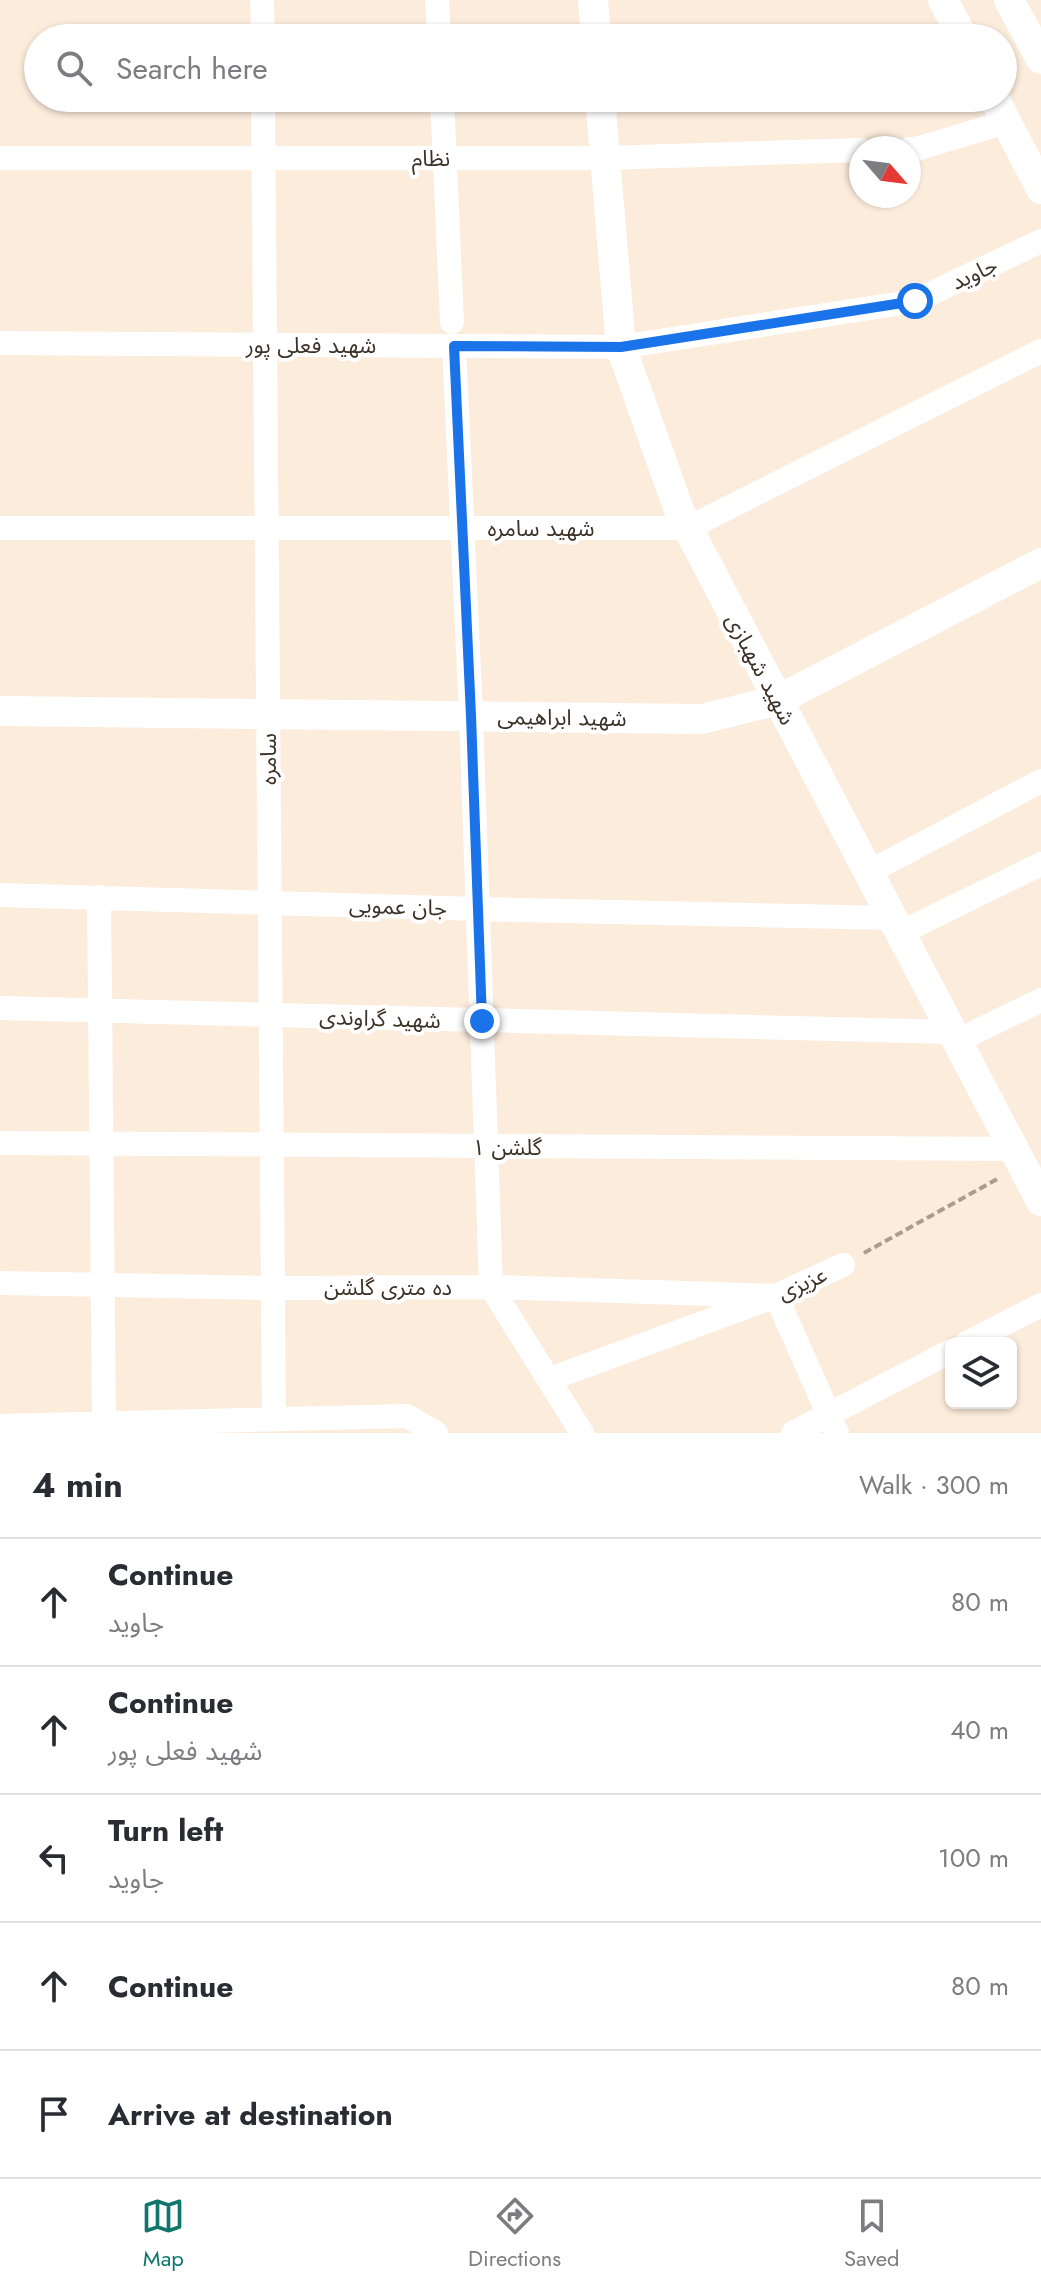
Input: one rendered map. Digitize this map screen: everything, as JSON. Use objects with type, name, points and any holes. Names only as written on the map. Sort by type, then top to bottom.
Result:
[{"type":"street","points":[[262,0],[263,24]]},
{"type":"street","points":[[437,0],[438,24]]},
{"type":"street","points":[[593,0],[595,24]]},
{"type":"street","points":[[943,0],[956,24]]},
{"type":"street","points":[[1009,0],[1041,59]]},
{"type":"street","name":"سامره","points":[[263,112],[274,1419]]},
{"type":"street","points":[[442,112],[471,716],[491,1287],[582,1433]]},
{"type":"street","name":"شهید شهبازی","points":[[601,112],[621,347],[680,513],[955,1036],[1026,1157],[1041,1201]]},
{"type":"street","points":[[921,147],[996,112]]},
{"type":"street","points":[[1001,112],[1041,189]]},
{"type":"street","name":"نظام","points":[[0,158],[605,158],[849,150]]},
{"type":"street","name":"جاوید","points":[[621,347],[915,301],[1041,241]]},
{"type":"street","name":"شهید فعلی پور","points":[[0,343],[265,345],[453,334],[621,347]]},
{"type":"street","name":"شهید سامره","points":[[0,528],[688,528],[1041,351]]},
{"type":"street","name":"شهید ابراهیمی","points":[[0,711],[702,719],[778,700],[1041,563]]},
{"type":"street","points":[[869,872],[1041,781]]},
{"type":"street","points":[[896,925],[1041,864]]},
{"type":"street","name":"جان عمویی","points":[[0,895],[896,925]]},
{"type":"street","points":[[99,897],[104,1423]]},
{"type":"street","points":[[955,1036],[1041,1000]]},
{"type":"street","name":"شهید گراوندی","points":[[0,1008],[955,1036]]},
{"type":"street","name":"گلشن ۱","points":[[0,1143],[487,1147],[1026,1157]]},
{"type":"street","name":"عزیزی","points":[[550,1379],[776,1296],[843,1265]]},
{"type":"street","name":"ده متری گلشن","points":[[0,1283],[273,1288],[491,1287],[776,1296]]},
{"type":"street","points":[[776,1296],[832,1424]]},
{"type":"street","points":[[979,1337],[1041,1305]]},
{"type":"street","points":[[793,1433],[832,1424],[945,1355]]},
{"type":"street","points":[[0,1426],[274,1419],[390,1422],[436,1433]]},
{"type":"path","name":"عزیزی","points":[[843,1265],[1026,1157]]},
{"type":"route","points":[[482,1021],[454,346],[621,347],[915,301]]}]
